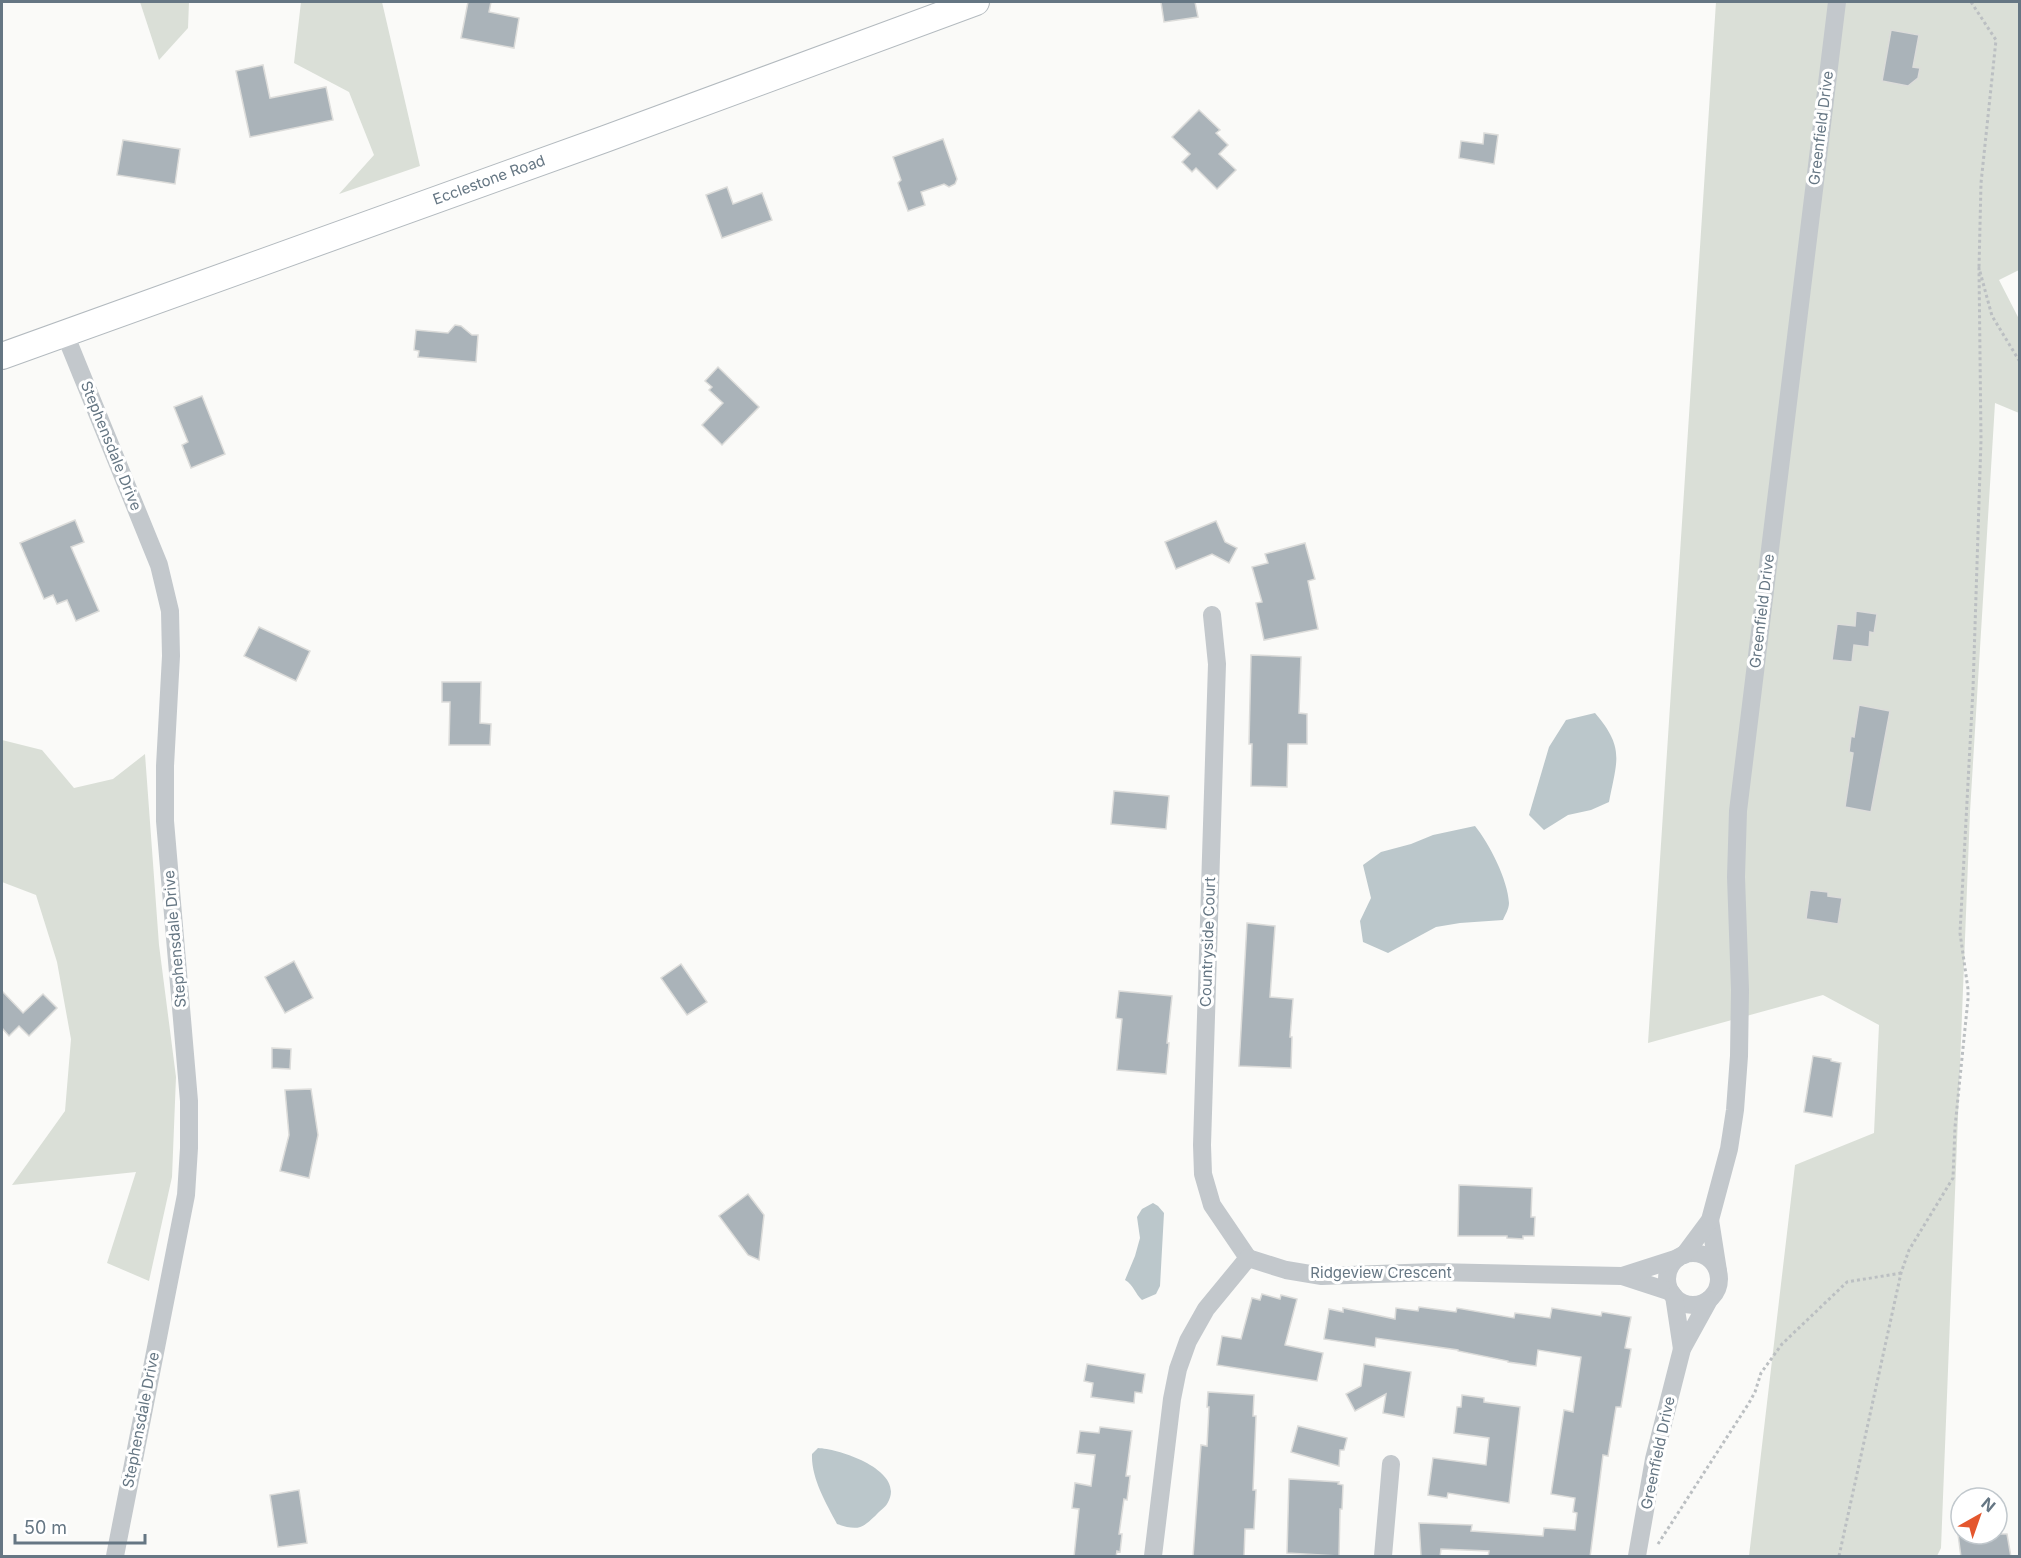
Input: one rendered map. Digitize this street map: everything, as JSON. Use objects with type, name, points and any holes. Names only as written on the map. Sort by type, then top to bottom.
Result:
[{"type":"main road","name":"Ecclestone Road","points":[[2,356],[976,2]]},
{"type":"street","name":"Greenfield Drive","points":[[1681,1257],[1710,1220],[1729,1149],[1735,1110],[1740,990],[1736,877],[1738,811],[1837,2]]},
{"type":"street","name":"Stephensdale Drive","points":[[65,334],[159,565],[170,611],[171,656],[165,766],[165,821],[189,1101],[189,1148],[186,1195],[115,1557]]},
{"type":"street","name":"Countryside Court","points":[[1212,615],[1217,664],[1202,1133],[1203,1174],[1212,1205],[1248,1258]]},
{"type":"street","name":"Greenfield Drive","points":[[1710,1220],[1718,1271]]},
{"type":"street","points":[[1692,1253],[1708,1258],[1718,1271],[1719,1284],[1709,1300],[1695,1305],[1680,1301],[1672,1294],[1668,1277],[1669,1270],[1681,1257],[1692,1253]]},
{"type":"street","name":"Ridgeview Crescent","points":[[1622,1276],[1681,1257]]},
{"type":"street","name":"Ridgeview Crescent","points":[[1248,1258],[1286,1270],[1322,1276],[1433,1272],[1622,1276],[1672,1294]]},
{"type":"street","points":[[1153,1557],[1172,1399],[1178,1369],[1188,1341],[1206,1309],[1248,1258]]},
{"type":"street","name":"Greenfield Drive","points":[[1672,1294],[1682,1349]]},
{"type":"street","name":"Greenfield Drive","points":[[1637,1557],[1654,1459],[1682,1349],[1709,1300]]},
{"type":"street","points":[[1383,1557],[1391,1464]]},
{"type":"path","points":[[1839,1557],[1901,1273],[1909,1250],[1953,1178],[1955,1127],[1968,999],[1960,933],[1973,689],[1980,464],[1981,183],[1996,40],[1971,2]]},
{"type":"path","points":[[1979,268],[1992,316],[2019,362]]},
{"type":"path","points":[[1656,1548],[1664,1531],[1676,1519],[1713,1456],[1749,1403],[1761,1373],[1782,1344],[1847,1282],[1901,1273]]},
{"type":"shaded area","points":[[140,2],[189,2],[188,28],[159,60]]},
{"type":"shaded area","points":[[301,2],[382,2],[420,166],[339,194],[374,155],[349,92],[294,63]]},
{"type":"shaded area","points":[[1716,2],[2019,2],[2019,270],[1999,280],[2019,319],[2019,413],[1995,403],[1970,812],[1941,1548],[1937,1556],[1749,1556],[1795,1165],[1874,1133],[1879,1025],[1823,995],[1648,1043]]},
{"type":"shaded area","points":[[1595,713],[1605,725],[1615,745],[1616,765],[1609,802],[1591,810],[1568,815],[1544,830],[1529,815],[1549,747],[1566,720]]},
{"type":"shaded area","points":[[2,740],[42,750],[74,788],[113,779],[145,754],[159,945],[176,1077],[172,1177],[149,1281],[107,1263],[136,1172],[12,1185],[65,1111],[71,1039],[57,962],[36,895],[2,882]]},
{"type":"shaded area","points":[[1475,826],[1492,852],[1508,894],[1508,910],[1503,920],[1436,927],[1388,953],[1363,942],[1360,921],[1371,898],[1363,865],[1381,852],[1433,835]]},
{"type":"shaded area","points":[[1153,1203],[1164,1213],[1160,1286],[1156,1294],[1142,1300],[1125,1280],[1140,1238],[1137,1217],[1142,1209]]},
{"type":"shaded area","points":[[818,1448],[855,1457],[880,1472],[888,1481],[891,1492],[887,1504],[863,1526],[850,1528],[837,1524],[814,1472],[812,1454]]},
{"type":"building","points":[[468,2],[491,2],[489,12],[519,18],[514,48],[461,38]]},
{"type":"building","points":[[1161,2],[1195,2],[1198,17],[1164,22]]},
{"type":"building","points":[[1891,30],[1919,35],[1913,67],[1920,68],[1918,78],[1908,86],[1882,81]]},
{"type":"building","points":[[263,65],[270,98],[326,87],[333,120],[250,137],[236,71]]},
{"type":"building","points":[[1199,110],[1220,130],[1216,133],[1228,145],[1219,154],[1236,170],[1217,189],[1196,168],[1192,172],[1182,162],[1190,154],[1172,137]]},
{"type":"building","points":[[1484,133],[1498,135],[1494,164],[1459,158],[1461,141],[1483,144]]},
{"type":"building","points":[[943,139],[957,179],[955,184],[949,187],[944,184],[921,192],[925,205],[908,211],[898,183],[901,180],[893,157]]},
{"type":"building","points":[[123,140],[180,149],[175,184],[117,175]]},
{"type":"building","points":[[727,187],[733,204],[762,193],[772,220],[722,238],[706,195]]},
{"type":"building","points":[[455,325],[461,326],[472,335],[478,335],[476,362],[418,357],[419,351],[414,350],[416,330],[448,333]]},
{"type":"building","points":[[718,367],[759,407],[722,445],[702,425],[723,403],[709,390],[712,387],[705,381]]},
{"type":"building","points":[[202,396],[225,454],[191,468],[182,445],[188,442],[174,407]]},
{"type":"building","points":[[75,520],[84,542],[71,547],[99,611],[76,621],[67,600],[57,604],[53,595],[44,599],[20,543]]},
{"type":"building","points":[[1216,521],[1225,542],[1237,548],[1229,563],[1212,554],[1176,569],[1165,542]]},
{"type":"building","points":[[1305,543],[1315,579],[1308,581],[1318,629],[1264,640],[1256,603],[1262,602],[1252,567],[1268,563],[1265,554]]},
{"type":"building","points":[[1856,611],[1877,614],[1874,633],[1870,632],[1869,647],[1854,645],[1852,662],[1832,660],[1837,624],[1855,626]]},
{"type":"building","points":[[259,627],[310,651],[296,681],[244,656]]},
{"type":"building","points":[[1251,655],[1301,657],[1299,713],[1307,714],[1307,744],[1288,744],[1287,787],[1251,786],[1252,744],[1249,744]]},
{"type":"building","points":[[442,682],[481,682],[480,723],[491,724],[490,745],[449,745],[450,702],[442,702]]},
{"type":"building","points":[[1859,705],[1890,711],[1871,812],[1845,807],[1853,753],[1849,752],[1851,736],[1854,737]]},
{"type":"building","points":[[1114,791],[1169,796],[1166,829],[1111,824]]},
{"type":"building","points":[[1810,890],[1828,892],[1828,896],[1842,898],[1838,924],[1806,919]]},
{"type":"building","points":[[1247,923],[1275,926],[1270,997],[1293,999],[1290,1037],[1292,1037],[1291,1068],[1239,1066]]},
{"type":"building","points":[[294,961],[313,998],[285,1013],[265,977]]},
{"type":"building","points":[[681,964],[707,1002],[687,1015],[661,978]]},
{"type":"building","points":[[2,991],[23,1013],[43,994],[57,1008],[29,1036],[19,1026],[9,1036],[2,1028]]},
{"type":"building","points":[[1119,991],[1172,996],[1166,1074],[1117,1070],[1122,1019],[1116,1018]]},
{"type":"building","points":[[272,1048],[291,1049],[290,1069],[272,1068]]},
{"type":"building","points":[[1813,1056],[1841,1063],[1832,1117],[1804,1112]]},
{"type":"building","points":[[311,1089],[318,1135],[309,1178],[280,1171],[289,1135],[285,1090]]},
{"type":"building","points":[[1459,1185],[1532,1188],[1531,1217],[1535,1217],[1534,1236],[1523,1236],[1523,1239],[1507,1238],[1507,1236],[1458,1236]]},
{"type":"building","points":[[748,1194],[764,1215],[759,1260],[748,1255],[719,1216]]},
{"type":"building","points":[[1262,1294],[1280,1299],[1281,1295],[1297,1299],[1285,1345],[1323,1353],[1317,1381],[1217,1365],[1222,1336],[1241,1339],[1252,1298],[1260,1300]]},
{"type":"building","points":[[1419,1307],[1456,1312],[1457,1308],[1514,1318],[1515,1313],[1550,1318],[1552,1308],[1601,1316],[1602,1312],[1631,1317],[1625,1348],[1631,1349],[1621,1407],[1616,1407],[1608,1456],[1603,1455],[1590,1557],[1488,1557],[1489,1551],[1441,1549],[1440,1557],[1421,1556],[1419,1523],[1472,1525],[1471,1531],[1543,1536],[1544,1528],[1575,1530],[1577,1513],[1573,1512],[1575,1498],[1551,1494],[1564,1410],[1573,1412],[1581,1357],[1538,1350],[1536,1366],[1458,1350],[1376,1338],[1375,1347],[1324,1339],[1329,1309],[1343,1312],[1343,1308],[1395,1319],[1396,1308],[1418,1311]]},
{"type":"building","points":[[1087,1364],[1145,1374],[1142,1393],[1135,1392],[1134,1403],[1091,1397],[1093,1383],[1084,1381]]},
{"type":"building","points":[[1364,1364],[1411,1372],[1404,1417],[1383,1413],[1386,1394],[1355,1411],[1346,1394],[1361,1386]]},
{"type":"building","points":[[1208,1392],[1254,1395],[1253,1416],[1256,1416],[1253,1490],[1256,1490],[1254,1529],[1245,1529],[1244,1557],[1193,1557],[1201,1445],[1207,1446]]},
{"type":"building","points":[[1462,1395],[1484,1398],[1484,1402],[1520,1407],[1509,1503],[1448,1493],[1447,1498],[1428,1495],[1433,1458],[1486,1465],[1489,1438],[1454,1433],[1457,1407],[1461,1407]]},
{"type":"building","points":[[1298,1426],[1347,1438],[1344,1450],[1340,1450],[1339,1466],[1291,1452]]},
{"type":"building","points":[[1100,1427],[1132,1431],[1126,1476],[1130,1476],[1127,1500],[1124,1499],[1119,1534],[1122,1534],[1120,1552],[1117,1551],[1116,1557],[1074,1557],[1079,1509],[1072,1508],[1075,1483],[1091,1486],[1095,1455],[1077,1453],[1080,1431],[1099,1433]]},
{"type":"building","points":[[1289,1479],[1339,1482],[1338,1484],[1343,1485],[1339,1556],[1287,1553]]},
{"type":"building","points":[[299,1490],[307,1543],[278,1547],[270,1495]]},
{"type":"building","points":[[1960,1546],[2009,1546],[2011,1557],[1961,1557]]}]
